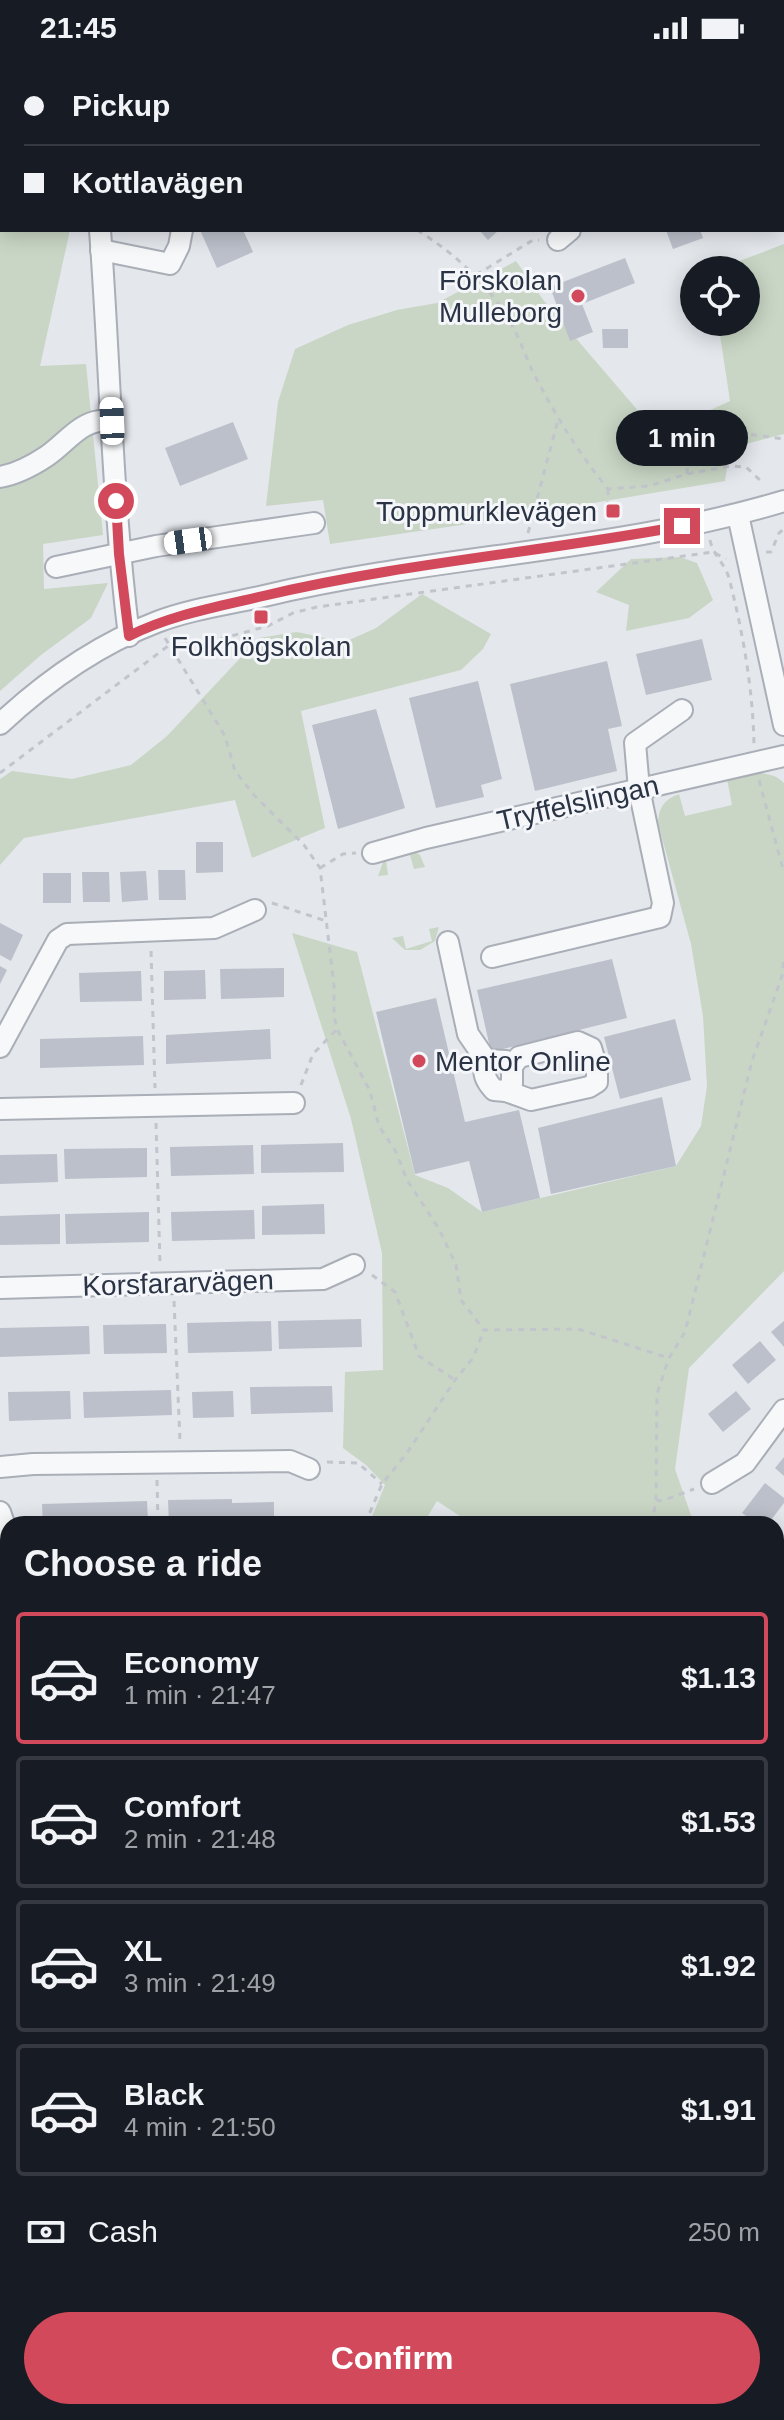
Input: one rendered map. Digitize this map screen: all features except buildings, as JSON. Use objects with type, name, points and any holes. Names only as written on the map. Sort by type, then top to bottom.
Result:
[{"type":"street","points":[[129,636],[119,554],[101,240],[170,264],[182,232]]},
{"type":"street","points":[[0,477],[21,471],[48,456],[81,428],[97,419],[112,421]]},
{"type":"street","points":[[0,724],[56,676],[158,622],[334,579],[609,539],[738,515],[784,501]]},
{"type":"street","points":[[738,515],[784,725]]},
{"type":"street","points":[[56,567],[156,546],[314,523]]},
{"type":"street","points":[[492,957],[660,917],[663,903],[639,789],[635,743],[682,710]]},
{"type":"street","name":"Tryffelslingan","points":[[373,853],[426,838],[784,756]]},
{"type":"street","points":[[0,1047],[58,940],[77,933],[214,928],[255,910]]},
{"type":"street","points":[[448,942],[468,1034],[486,1060]]},
{"type":"street","points":[[486,1060],[483,1069],[486,1080],[494,1090],[531,1100],[589,1087],[597,1082],[597,1068],[591,1048],[578,1042],[519,1057],[512,1066],[512,1084],[506,1091]]},
{"type":"street","points":[[486,1060],[506,1061],[512,1066]]},
{"type":"street","points":[[0,1109],[294,1103]]},
{"type":"street","name":"Korsfararvägen","points":[[0,1288],[323,1279],[354,1265]]},
{"type":"street","points":[[712,1483],[745,1463],[784,1410]]},
{"type":"street","points":[[0,1467],[290,1461],[309,1469]]},
{"type":"path","points":[[420,232],[447,248],[475,275],[505,312],[558,420],[580,456],[608,489],[609,539]]},
{"type":"path","points":[[475,275],[533,240],[564,235]]},
{"type":"path","points":[[523,552],[558,420]]},
{"type":"path","points":[[687,474],[687,464],[695,453],[717,437],[741,433],[784,439]]},
{"type":"path","points":[[608,489],[649,486],[687,474],[730,466],[746,467],[762,482]]},
{"type":"path","points":[[707,521],[713,552],[728,574],[753,709],[754,762],[784,873]]},
{"type":"path","points":[[0,773],[168,646],[209,642],[268,626],[293,613],[317,607],[713,552],[725,559],[771,552],[784,529]]},
{"type":"path","points":[[158,622],[168,646],[225,736],[235,771],[254,795],[304,845],[320,868],[337,1029],[370,1091],[379,1126],[396,1152],[407,1180],[439,1229],[456,1265],[461,1300],[484,1330]]},
{"type":"path","points":[[320,868],[343,854],[373,853]]},
{"type":"path","points":[[255,910],[269,902],[326,921]]},
{"type":"path","points":[[151,932],[156,1107],[180,1461]]},
{"type":"path","points":[[653,1516],[657,1394],[669,1358],[685,1332],[752,1061],[782,976],[784,957]]},
{"type":"path","points":[[294,1103],[313,1054],[337,1029]]},
{"type":"path","points":[[354,1265],[395,1292],[419,1356],[455,1380]]},
{"type":"path","points":[[484,1330],[578,1329],[669,1358]]},
{"type":"path","points":[[368,1516],[382,1484],[473,1358],[484,1330]]},
{"type":"path","points":[[309,1469],[329,1461],[358,1463],[382,1484]]},
{"type":"path","points":[[157,1462],[158,1516]]},
{"type":"path","points":[[656,1500],[662,1501],[712,1483]]},
{"type":"green space","points":[[0,232],[70,232],[40,366],[86,364],[103,535],[43,544],[44,589],[108,583],[91,618],[41,655],[0,691]]},
{"type":"green space","points":[[784,244],[784,434],[730,448],[725,481],[330,544],[323,500],[266,506],[278,402],[295,349],[348,325],[397,310],[437,303],[516,261],[544,301],[658,434],[730,401],[720,336],[760,336],[760,256],[753,256]]},
{"type":"green space","points":[[680,557],[697,563],[713,600],[689,618],[626,631],[629,605],[596,592],[631,559]]},
{"type":"green space","points":[[422,594],[491,634],[483,649],[461,670],[301,711],[325,828],[252,858],[235,800],[24,838],[0,865],[0,779],[12,771],[72,779],[131,765],[167,736],[259,638],[297,632],[345,642],[376,628]]},
{"type":"green space","points":[[749,773],[772,775],[784,783],[784,1271],[689,1368],[675,1469],[691,1516],[460,1516],[437,1501],[428,1516],[372,1516],[385,1485],[366,1465],[343,1448],[345,1372],[383,1370],[382,1253],[351,1119],[292,933],[357,952],[415,1175],[448,1188],[482,1212],[676,1166],[701,1126],[707,1086],[703,1016],[691,944],[658,823],[663,805],[679,794],[685,816],[732,805],[727,779]]},
{"type":"green space","points":[[413,851],[420,855],[425,867],[414,869],[410,855],[386,861],[388,875],[378,876],[384,860]]},
{"type":"green space","points":[[439,927],[435,941],[420,950],[405,950],[392,938],[403,936],[406,949],[432,941],[429,929]]},
{"type":"place","name":"Förskolan Mulleborg","points":[[578,296]]},
{"type":"place","name":"Toppmurklevägen","points":[[613,511]]},
{"type":"place","name":"Folkhögskolan","points":[[261,617]]},
{"type":"place","name":"Mentor Online","points":[[419,1061]]},
{"type":"route","points":[[116,501],[129,636],[158,622],[334,579],[682,526]]}]
